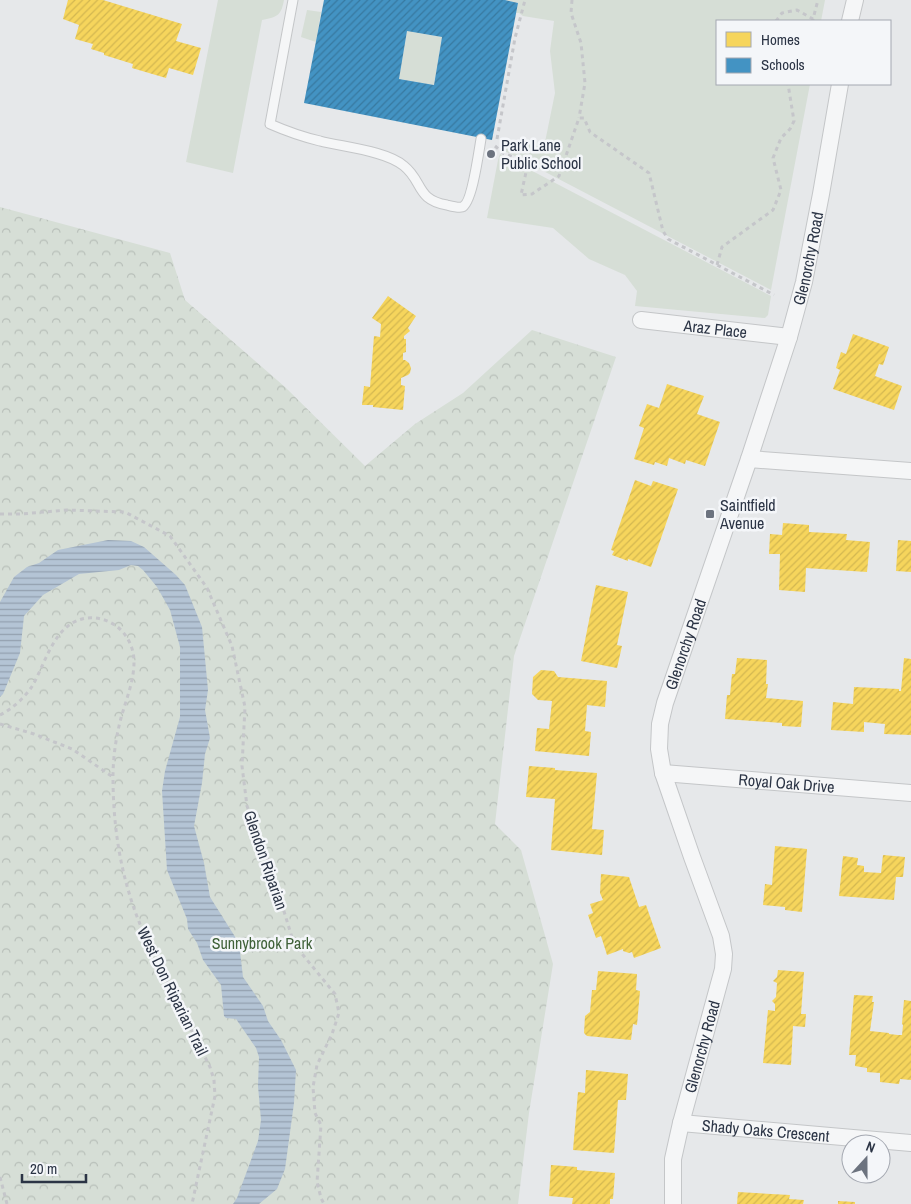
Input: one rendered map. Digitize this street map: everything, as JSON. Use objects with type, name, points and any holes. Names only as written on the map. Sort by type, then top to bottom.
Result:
[{"type":"street","points":[[850,20],[855,0]]},
{"type":"street","name":"Glenorchy Road","points":[[674,1204],[673,1159],[681,1123],[716,999],[723,969],[724,954],[721,936],[663,773],[659,749],[660,724],[665,703],[789,337],[804,282],[840,85]]},
{"type":"street","name":"Araz Place","points":[[641,320],[789,337]]},
{"type":"street","points":[[749,459],[911,471]]},
{"type":"street","name":"Royal Oak Drive","points":[[663,773],[911,793]]},
{"type":"street","name":"Shady Oaks Crescent","points":[[681,1123],[911,1142]]},
{"type":"lane","points":[[293,0],[270,124],[308,138],[390,157],[410,171],[428,198],[442,204],[459,207],[463,207],[466,204],[470,194],[481,138]]},
{"type":"path","points":[[495,146],[515,38],[525,0]]},
{"type":"path","points":[[481,138],[503,153],[528,163],[521,195],[532,194],[559,176],[579,118],[585,83],[581,43],[571,13],[572,0]]},
{"type":"path","points":[[777,20],[782,13],[797,10],[813,20],[818,0]]},
{"type":"path","points":[[717,264],[722,247],[773,210],[781,190],[773,158],[780,138],[790,129],[794,121],[788,85]]},
{"type":"path","points":[[579,118],[584,118],[590,132],[649,173],[663,231],[668,239],[774,294]]},
{"type":"path","name":"Glendon Riparian","points":[[0,514],[67,510],[125,512],[170,536],[207,588],[232,646],[245,707],[242,766],[247,806],[268,859],[294,944],[335,994],[339,1013],[332,1034],[317,1065],[313,1087],[315,1113],[321,1125],[317,1182],[324,1204]]},
{"type":"path","name":"West Don Riparian Trail","points":[[0,715],[9,710],[30,689],[58,636],[77,621],[89,618],[102,619],[114,624],[126,637],[132,648],[134,660],[133,673],[114,753],[115,825],[119,850],[129,894],[139,924],[210,1067],[214,1080],[215,1096],[192,1204]]},
{"type":"path","points":[[0,724],[34,734],[72,749],[113,777]]},
{"type":"path","points":[[0,1177],[7,1204]]},
{"type":"green space","points":[[218,0],[284,0],[281,10],[277,15],[262,20],[233,173],[186,162]]},
{"type":"green space","points":[[505,0],[825,0],[821,20],[716,20],[716,85],[810,85],[771,290],[503,150],[503,140],[544,147],[555,93],[550,51],[554,21],[516,13],[518,3]]},
{"type":"green space","points":[[307,10],[321,12],[316,42],[301,37]]},
{"type":"green space","points":[[407,31],[442,37],[434,85],[399,79]]},
{"type":"green space","points":[[500,154],[771,296],[768,315],[765,318],[635,306],[637,291],[625,275],[589,259],[553,228],[487,218]]},
{"type":"green space","name":"Sunnybrook Park","points":[[0,207],[170,253],[185,300],[285,387],[365,466],[415,424],[463,393],[532,330],[616,357],[514,656],[495,824],[521,850],[553,964],[529,1113],[518,1204],[0,1204]]},
{"type":"water","points":[[108,540],[131,541],[144,547],[176,575],[185,585],[202,627],[208,690],[205,710],[210,738],[205,754],[194,826],[204,863],[210,897],[239,943],[243,977],[263,1006],[268,1021],[281,1040],[296,1070],[294,1103],[285,1169],[277,1189],[259,1204],[233,1204],[237,1198],[258,1141],[261,1120],[258,1086],[259,1057],[256,1048],[236,1019],[224,1016],[221,985],[203,960],[197,943],[188,929],[187,919],[167,870],[162,791],[165,771],[180,717],[180,647],[170,610],[157,587],[143,570],[138,566],[131,565],[119,570],[79,574],[43,595],[24,616],[20,653],[0,697],[0,602],[14,577],[27,567],[39,563],[58,550]]},
{"type":"building: Homes","points":[[68,0],[103,0],[182,24],[176,41],[201,48],[193,75],[169,68],[166,78],[132,68],[133,64],[91,49],[93,44],[75,39],[79,25],[63,19]]},
{"type":"building: Homes","points":[[388,296],[416,316],[408,328],[410,331],[404,336],[404,339],[406,339],[406,352],[403,353],[403,360],[409,363],[411,368],[408,375],[401,378],[401,385],[405,386],[403,410],[362,405],[364,386],[370,387],[374,336],[380,337],[381,324],[372,318]]},
{"type":"building: Homes","points":[[853,334],[889,347],[883,365],[879,364],[875,376],[902,386],[894,410],[833,389],[840,370],[836,368],[841,352],[846,354]]},
{"type":"building: Homes","points":[[667,384],[704,396],[697,414],[720,422],[705,466],[686,460],[685,464],[669,458],[667,466],[655,462],[654,465],[634,459],[644,428],[639,426],[647,404],[659,408]]},
{"type":"building: Homes","points":[[635,480],[651,486],[653,481],[678,489],[651,567],[612,555],[614,551],[611,550]]},
{"type":"building: Homes","points":[[783,523],[809,525],[809,532],[847,534],[846,540],[870,542],[867,572],[806,568],[805,592],[779,590],[780,554],[769,554],[770,534],[782,535]]},
{"type":"building: Homes","points":[[898,540],[911,541],[911,572],[896,571]]},
{"type":"building: Homes","points":[[596,585],[628,592],[617,645],[622,646],[617,668],[581,661]]},
{"type":"building: Homes","points":[[737,658],[767,660],[766,684],[768,684],[766,698],[803,701],[801,727],[782,726],[782,723],[725,719],[727,695],[730,695],[732,674],[735,674]]},
{"type":"building: Homes","points":[[904,658],[911,659],[911,735],[884,734],[885,724],[864,722],[864,732],[831,730],[833,702],[853,704],[854,687],[899,689],[901,691]]},
{"type":"building: Homes","points":[[541,670],[554,671],[558,677],[607,681],[605,707],[587,705],[585,731],[591,732],[589,756],[535,751],[537,728],[549,729],[552,701],[538,700],[532,694],[533,677]]},
{"type":"building: Homes","points":[[529,766],[597,773],[592,829],[604,830],[602,855],[551,850],[555,799],[526,797]]},
{"type":"building: Homes","points":[[775,846],[807,849],[802,912],[785,910],[785,907],[763,905],[765,884],[772,885]]},
{"type":"building: Homes","points":[[883,855],[905,857],[903,877],[896,877],[894,900],[839,896],[843,856],[858,858],[857,865],[864,866],[864,872],[881,873]]},
{"type":"building: Homes","points":[[601,874],[629,877],[639,907],[646,905],[661,948],[634,958],[632,952],[623,951],[623,949],[607,955],[601,936],[596,938],[588,915],[593,913],[590,904],[603,900],[600,893]]},
{"type":"building: Homes","points":[[778,970],[804,972],[801,1014],[806,1014],[805,1027],[793,1026],[791,1065],[763,1063],[768,1010],[775,1011],[775,1004],[772,1001],[776,997],[777,983],[773,981],[777,977]]},
{"type":"building: Homes","points":[[598,971],[637,974],[636,990],[640,991],[637,1025],[633,1024],[631,1040],[587,1036],[584,1033],[585,1016],[590,1012],[592,990],[596,990]]},
{"type":"building: Homes","points":[[854,995],[873,996],[872,1002],[874,1002],[870,1031],[898,1035],[902,1035],[904,1000],[911,1001],[911,1080],[900,1079],[899,1084],[880,1082],[880,1073],[867,1072],[867,1068],[855,1066],[856,1055],[849,1055]]},
{"type":"building: Homes","points":[[586,1070],[628,1074],[626,1100],[618,1100],[614,1153],[573,1150],[578,1092],[585,1093]]},
{"type":"building: Homes","points":[[551,1165],[577,1167],[577,1170],[615,1173],[613,1199],[610,1199],[610,1204],[572,1204],[573,1198],[549,1196]]},
{"type":"building: Homes","points":[[738,1192],[790,1195],[789,1199],[804,1200],[803,1204],[737,1204]]},
{"type":"building: Homes","points":[[838,1201],[855,1202],[855,1204],[838,1204]]},
{"type":"building: Schools","points":[[324,0],[505,0],[518,3],[492,140],[304,103]],"holes":[[[407,31],[442,37],[434,85],[399,79]]]},
{"type":"place","name":"Park Lane Public School","points":[[491,154]]},
{"type":"place","name":"Saintfield Avenue","points":[[710,514]]}]
